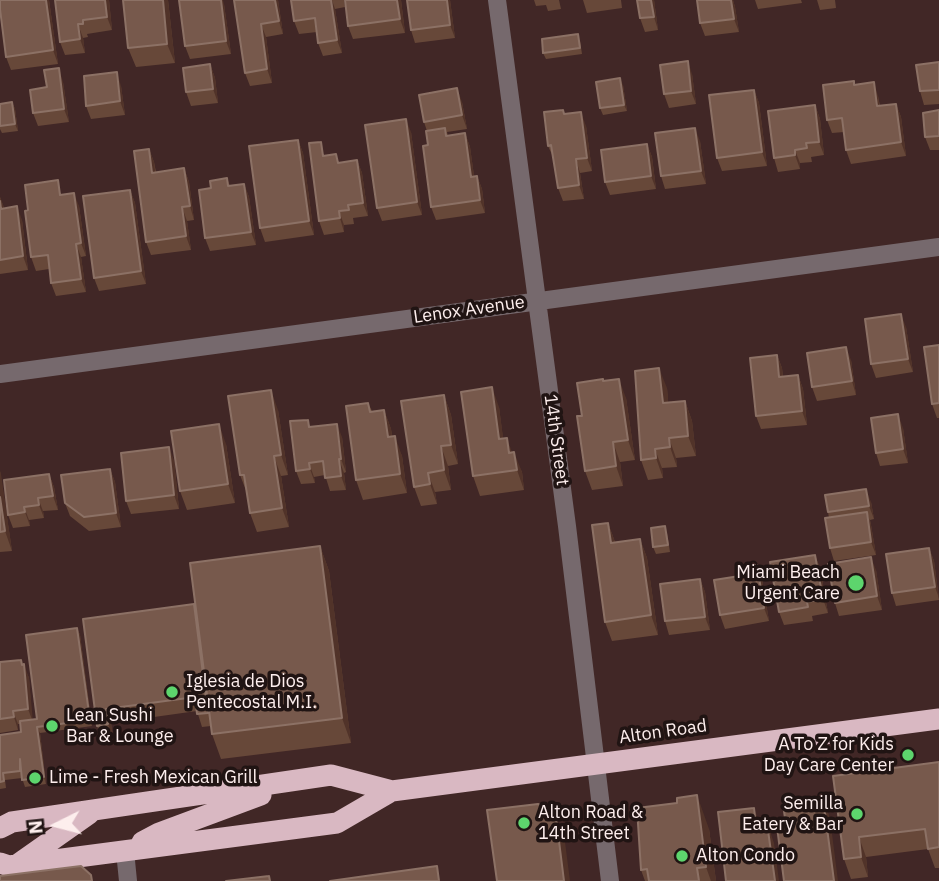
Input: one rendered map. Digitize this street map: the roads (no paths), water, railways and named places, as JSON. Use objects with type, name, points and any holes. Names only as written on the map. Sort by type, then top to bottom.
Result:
[{"type":"highway","name":"Alton Road","points":[[8,864],[337,823],[392,792],[939,719]]},
{"type":"highway","name":"Alton Road","points":[[0,828],[12,822],[331,775],[392,792]]},
{"type":"highway","points":[[125,851],[159,833],[295,782]]},
{"type":"highway","points":[[8,864],[94,811]]},
{"type":"street","name":"14th Street","points":[[497,0],[610,881]]},
{"type":"street","name":"Lenox Avenue","points":[[0,374],[939,247]]},
{"type":"street","points":[[125,851],[128,881]]},
{"type":"place","name":"Miami Beach Urgent Care","points":[[856,583]]},
{"type":"place","name":"Iglesia de Dios Pentecostal M.I.","points":[[172,692]]},
{"type":"place","name":"Lean Sushi Bar & Lounge","points":[[52,726]]},
{"type":"place","name":"A To Z for Kids Day Care Center","points":[[908,755]]},
{"type":"place","name":"Lime - Fresh Mexican Grill","points":[[35,778]]},
{"type":"place","name":"Semilla Eatery & Bar","points":[[857,814]]},
{"type":"place","name":"Alton Road & 14th Street","points":[[524,823]]},
{"type":"place","name":"Alton Condo","points":[[682,856]]}]
